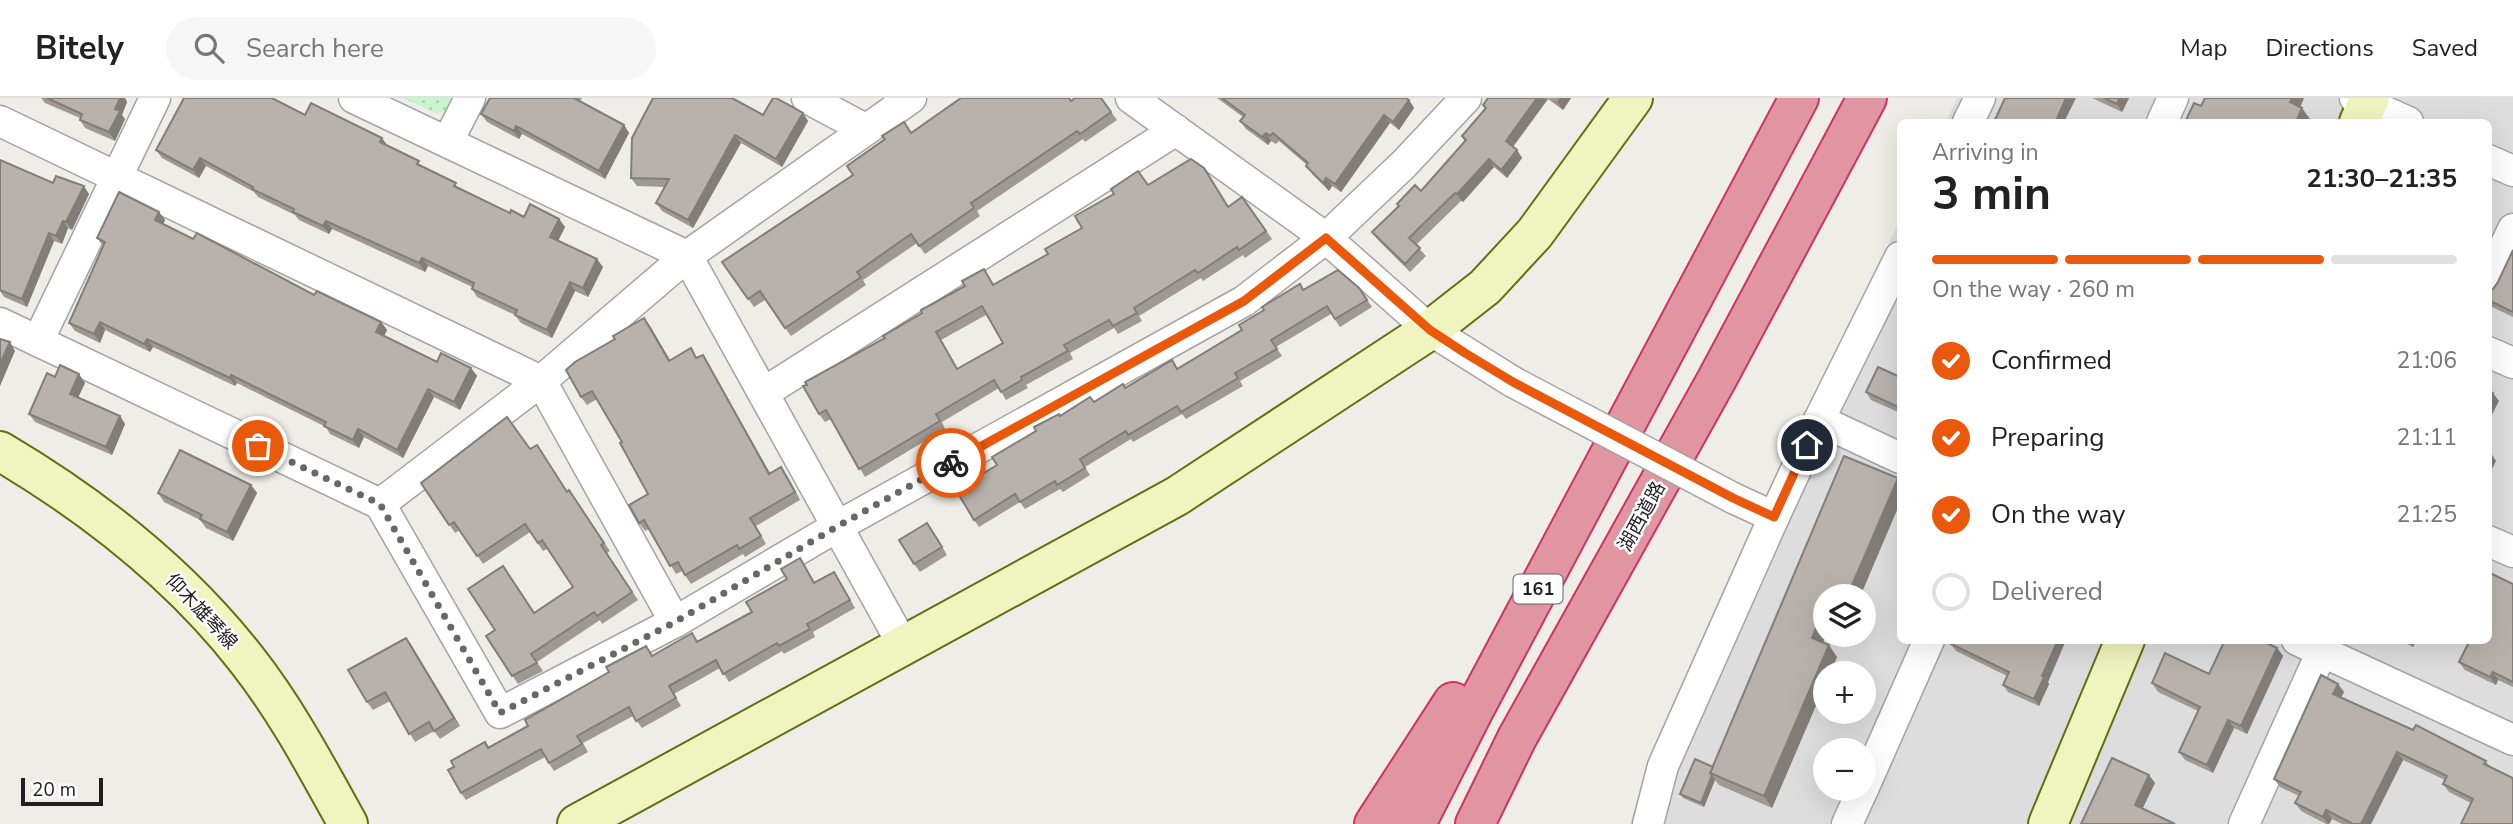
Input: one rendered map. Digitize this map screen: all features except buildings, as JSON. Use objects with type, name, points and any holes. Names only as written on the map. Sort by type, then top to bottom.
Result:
[{"type":"highway","name":"161","points":[[1416,824],[1661,355],[1799,98]]},
{"type":"highway","name":"湖西道路","points":[[1475,824],[1517,738],[1717,379],[1867,98]]},
{"type":"highway","points":[[1374,824],[1447,712],[1661,355]]},
{"type":"highway","points":[[1502,824],[1508,806],[1717,379]]},
{"type":"street","points":[[38,341],[155,98]]},
{"type":"street","points":[[354,98],[687,256],[765,392],[903,645]]},
{"type":"street","points":[[448,141],[470,98]]},
{"type":"street","points":[[807,98],[865,129]]},
{"type":"street","points":[[380,504],[541,381],[687,256],[911,98]]},
{"type":"street","points":[[1131,98],[1326,238],[1430,330],[1513,382],[1774,517]]},
{"type":"street","points":[[577,824],[1177,496],[1430,330],[1485,287],[1535,233],[1633,98]]},
{"type":"street","points":[[1970,119],[1980,98]]},
{"type":"street","points":[[2163,119],[2173,98]]},
{"type":"street","points":[[0,323],[380,504],[500,713],[675,622],[838,526],[1244,301],[1326,238],[1404,164],[1461,100]]},
{"type":"street","points":[[2363,106],[2400,119]]},
{"type":"street","points":[[0,121],[541,381],[675,622]]},
{"type":"street","points":[[765,392],[1176,130]]},
{"type":"street","points":[[2492,162],[2513,171]]},
{"type":"street","points":[[2492,274],[2513,229]]},
{"type":"street","points":[[1648,824],[1663,766],[1819,420],[1897,263]]},
{"type":"street","points":[[2492,354],[2513,363]]},
{"type":"street","points":[[1819,420],[1897,457]]},
{"type":"street","name":"仰木雄琴線","points":[[0,451],[53,482],[111,525],[197,600],[248,661],[293,726],[348,824]]},
{"type":"street","points":[[2492,543],[2513,552]]},
{"type":"street","points":[[1876,759],[1927,644]]},
{"type":"street","points":[[2048,824],[2122,644]]},
{"type":"street","points":[[2244,824],[2315,644],[2513,740]]},
{"type":"street","points":[[1847,824],[1857,801]]},
{"type":"shaded area","points":[[1957,98],[2513,98],[2513,824],[1630,824],[1651,756],[1897,225],[1897,644],[2492,644],[2492,119],[1947,119]]},
{"type":"green space","points":[[403,98],[454,98],[448,109],[438,114]]},
{"type":"way so far","points":[[258,446],[380,504],[500,713],[675,622],[951,463]]},
{"type":"route","points":[[951,463],[1244,301],[1326,238],[1430,330],[1465,353],[1513,382],[1774,517],[1807,445]]}]
